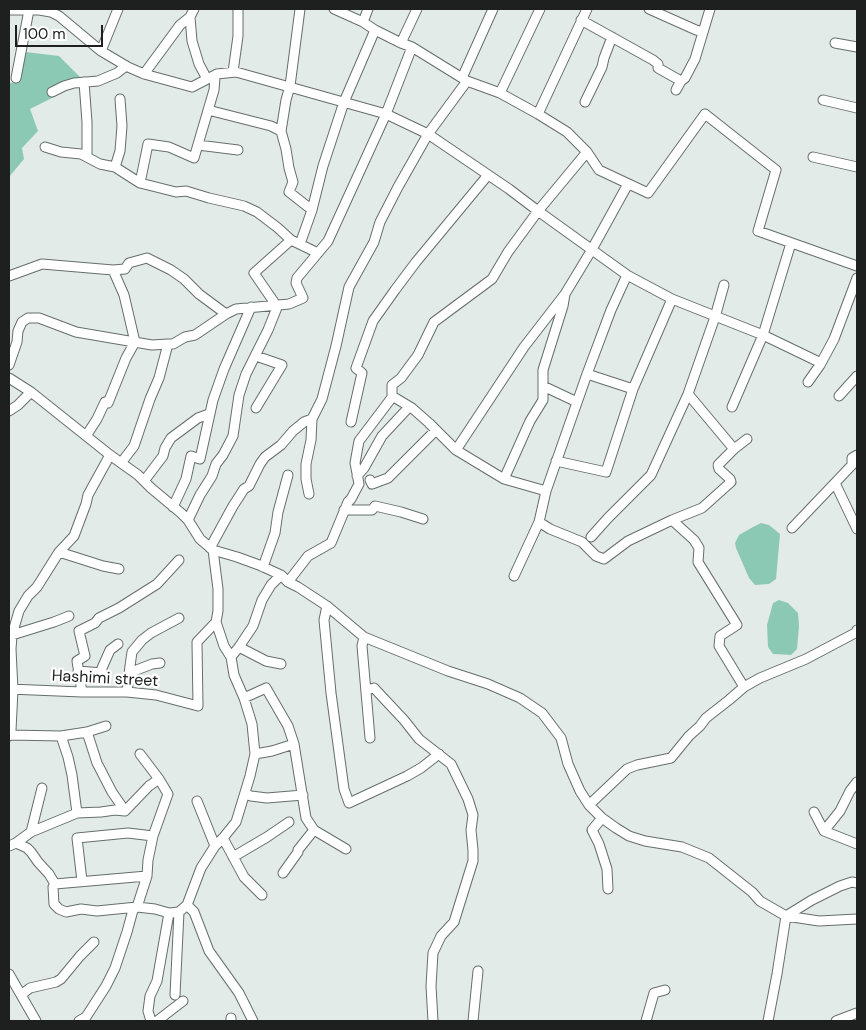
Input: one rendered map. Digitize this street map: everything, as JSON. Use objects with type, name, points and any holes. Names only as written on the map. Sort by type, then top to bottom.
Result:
[{"type":"street","points":[[101,51],[118,9]]},
{"type":"street","points":[[233,72],[238,36],[238,9]]},
{"type":"street","points":[[300,9],[290,86],[281,131],[293,182],[289,192],[312,210]]},
{"type":"street","points":[[337,9],[375,30],[412,47],[464,79],[500,93],[538,114],[567,132],[587,152],[599,170],[648,193],[705,114],[776,170],[758,232],[857,266]]},
{"type":"street","points":[[363,22],[368,9]]},
{"type":"street","points":[[401,42],[417,9]]},
{"type":"street","points":[[309,494],[306,464],[311,440],[312,419],[322,399],[349,287],[374,242],[380,222],[398,187],[428,134],[464,79],[493,9]]},
{"type":"street","points":[[500,93],[540,9]]},
{"type":"street","points":[[538,114],[587,9]]},
{"type":"street","points":[[649,9],[703,32]]},
{"type":"street","points":[[676,90],[696,59],[710,9]]},
{"type":"street","points":[[9,10],[51,10],[101,51],[144,74],[192,87],[217,74],[236,72],[386,114],[428,134],[509,189],[626,275],[672,299],[763,335],[817,361]]},
{"type":"street","points":[[16,78],[29,10]]},
{"type":"street","points":[[144,74],[180,24],[192,13]]},
{"type":"street","points":[[192,13],[192,41],[199,64],[207,79]]},
{"type":"street","points":[[581,20],[653,60],[658,64],[658,68],[681,81]]},
{"type":"street","points":[[300,244],[344,102],[375,30]]},
{"type":"street","points":[[585,102],[602,67],[612,37]]},
{"type":"street","points":[[835,43],[857,47]]},
{"type":"street","points":[[9,365],[17,342],[18,331],[22,322],[28,318],[39,318],[76,332],[152,345],[173,344],[185,336],[195,335],[236,309],[289,304],[303,298],[296,284],[297,278],[328,241],[386,114],[412,47]]},
{"type":"street","points":[[52,92],[74,83],[98,82],[117,73],[126,66]]},
{"type":"street","points":[[140,182],[148,144],[169,147],[194,158],[217,74]]},
{"type":"street","points":[[84,82],[87,157]]},
{"type":"street","points":[[116,167],[122,126],[120,99]]},
{"type":"street","points":[[823,100],[857,108]]},
{"type":"street","points":[[208,110],[270,126],[281,131]]},
{"type":"street","points":[[198,145],[238,150]]},
{"type":"street","points":[[45,147],[61,152],[82,154],[100,164],[116,167],[140,182],[176,192],[186,190],[209,198],[244,206],[257,212],[291,240],[318,253]]},
{"type":"street","points":[[546,491],[504,478],[456,450],[429,423],[392,396],[392,385],[401,378],[418,355],[434,322],[492,280],[508,252],[538,211],[587,152]]},
{"type":"street","points":[[813,157],[857,167]]},
{"type":"street","points":[[351,422],[362,373],[356,368],[373,321],[416,262],[488,175]]},
{"type":"street","points":[[456,450],[524,347],[565,294],[628,184]]},
{"type":"street","points":[[277,305],[254,274],[291,240]]},
{"type":"street","points":[[732,407],[763,335],[791,243]]},
{"type":"street","points":[[9,276],[42,264],[113,270],[124,269],[130,263],[146,258],[171,270],[184,279],[199,294],[226,314]]},
{"type":"street","points":[[86,436],[97,420],[105,402],[108,403],[126,358],[135,342],[124,295],[113,270]]},
{"type":"street","points":[[514,576],[539,522],[546,491],[556,461],[611,310],[626,275]]},
{"type":"street","points":[[808,382],[834,339],[857,278]]},
{"type":"street","points":[[591,537],[651,475],[688,394],[724,285]]},
{"type":"street","points":[[504,478],[530,421],[543,400],[543,370],[564,306],[565,294]]},
{"type":"street","points":[[556,461],[606,472],[633,389],[672,299]]},
{"type":"street","points":[[188,520],[212,476],[216,464],[233,436],[239,395],[246,374],[268,330],[277,305]]},
{"type":"street","points":[[173,507],[186,478],[191,456],[200,459],[212,400],[251,307]]},
{"type":"street","points":[[120,463],[134,446],[168,344]]},
{"type":"street","points":[[256,356],[282,365],[256,408]]},
{"type":"street","points":[[587,374],[633,389]]},
{"type":"street","points":[[839,396],[857,376]]},
{"type":"street","points":[[9,378],[31,392],[120,463],[138,475],[188,520],[200,539],[212,549],[281,575],[288,582],[327,606],[364,637],[520,698],[542,713],[561,738],[568,764],[580,791],[589,805],[602,818],[629,836],[644,841],[682,847],[709,858],[760,901],[786,916],[820,921],[857,919]]},
{"type":"street","points":[[543,386],[577,402]]},
{"type":"street","points":[[9,411],[31,392]]},
{"type":"street","points":[[688,394],[734,449]]},
{"type":"street","points":[[288,582],[308,556],[331,543],[344,510],[359,484],[355,463],[359,441],[393,396]]},
{"type":"street","points":[[357,476],[382,436],[409,407]]},
{"type":"street","points":[[144,481],[163,456],[172,438],[198,418],[209,414]]},
{"type":"street","points":[[12,844],[27,848],[32,852],[55,884],[53,887],[54,904],[66,912],[137,907],[169,913],[179,912],[187,905],[201,868],[215,846],[236,822],[255,754],[252,724],[234,675],[231,657],[224,646],[216,622],[218,589],[212,549],[233,506],[244,489],[249,486],[265,457],[281,445],[304,422],[312,419]]},
{"type":"street","points":[[370,480],[372,484],[388,478],[436,430]]},
{"type":"street","points":[[539,522],[550,529],[582,542],[596,556],[604,559],[628,541],[702,508],[730,484],[730,479],[718,467],[721,461],[747,438]]},
{"type":"street","points":[[106,726],[86,732],[61,736],[9,733],[10,649],[19,611],[59,552],[74,536],[88,495],[110,455]]},
{"type":"street","points":[[792,528],[852,465],[852,458],[857,455]]},
{"type":"street","points":[[263,567],[275,533],[278,512],[288,475]]},
{"type":"street","points":[[835,483],[857,529]]},
{"type":"street","points":[[344,510],[372,510],[375,506],[423,518]]},
{"type":"street","points":[[672,520],[694,540],[699,548],[698,562],[737,625],[720,636],[719,646],[744,687]]},
{"type":"street","points":[[59,552],[119,569]]},
{"type":"street","points":[[82,692],[77,661],[85,656],[78,632],[95,624],[99,618],[157,584],[179,560]]},
{"type":"street","points":[[231,657],[253,626],[262,600],[271,585],[281,575]]},
{"type":"street","points":[[327,606],[324,620],[331,694],[344,790],[349,803],[407,776],[439,754]]},
{"type":"street","points":[[12,635],[69,616]]},
{"type":"street","points":[[127,692],[132,652],[151,633],[179,618]]},
{"type":"street","name":"Hashimi street","points":[[11,689],[127,692],[156,695],[198,706],[197,642],[216,622]]},
{"type":"street","points":[[589,805],[627,769],[670,758],[706,718],[744,687],[760,678],[806,660],[857,632],[857,630]]},
{"type":"street","points":[[364,637],[362,646],[370,738]]},
{"type":"street","points":[[78,671],[102,673],[102,668],[110,650],[118,644]]},
{"type":"street","points":[[239,647],[266,661],[282,664]]},
{"type":"street","points":[[129,673],[152,664],[160,663]]},
{"type":"street","points":[[244,698],[266,688],[288,726],[294,744],[306,818],[314,830],[346,849]]},
{"type":"street","points":[[366,690],[374,688],[419,739],[451,764],[468,799],[473,815],[471,830],[474,850],[473,861],[454,922],[441,936],[433,953],[431,976],[433,1021]]},
{"type":"street","points":[[86,732],[112,792],[125,811]]},
{"type":"street","points":[[61,736],[68,757],[77,813]]},
{"type":"street","points":[[255,754],[294,744]]},
{"type":"street","points":[[79,1021],[86,1017],[116,968],[133,910],[137,907],[148,876],[148,860],[152,836],[168,794],[140,754]]},
{"type":"street","points":[[125,811],[149,786],[159,779]]},
{"type":"street","points":[[824,831],[840,811],[857,782]]},
{"type":"street","points":[[30,832],[42,788]]},
{"type":"street","points":[[245,794],[267,798],[303,795]]},
{"type":"street","points":[[197,801],[215,846]]},
{"type":"street","points":[[12,844],[30,832],[77,813],[125,811]]},
{"type":"street","points":[[814,812],[824,831],[857,844]]},
{"type":"street","points":[[602,818],[592,830],[599,844],[607,870],[608,889]]},
{"type":"street","points":[[232,857],[267,837],[288,822]]},
{"type":"street","points":[[283,873],[314,830]]},
{"type":"street","points":[[82,881],[77,838],[128,833],[152,836]]},
{"type":"street","points":[[223,838],[244,877],[262,895]]},
{"type":"street","points":[[55,884],[148,876]]},
{"type":"street","points":[[768,1021],[786,916],[840,886],[852,882],[857,883]]},
{"type":"street","points":[[187,905],[194,912],[209,951],[239,993],[253,1021]]},
{"type":"street","points":[[157,1021],[179,998],[179,912]]},
{"type":"street","points":[[151,1021],[148,1011],[150,996],[156,982],[169,913]]},
{"type":"street","points":[[21,995],[30,988],[61,979],[94,942]]},
{"type":"street","points":[[473,1021],[478,972]]},
{"type":"street","points":[[9,974],[36,1021]]},
{"type":"street","points":[[646,1021],[654,993],[665,990]]},
{"type":"street","points":[[836,1021],[848,1019],[857,1013]]},
{"type":"green space","points":[[26,52],[59,56],[82,79],[30,109],[38,131],[22,148],[24,159],[9,177],[9,83],[19,82]]},
{"type":"green space","points":[[761,523],[769,525],[780,534],[776,579],[769,584],[755,585],[749,578],[735,543],[739,535]]},
{"type":"green space","points":[[779,600],[788,603],[798,613],[797,649],[791,655],[773,654],[768,647],[767,625],[773,603]]}]
